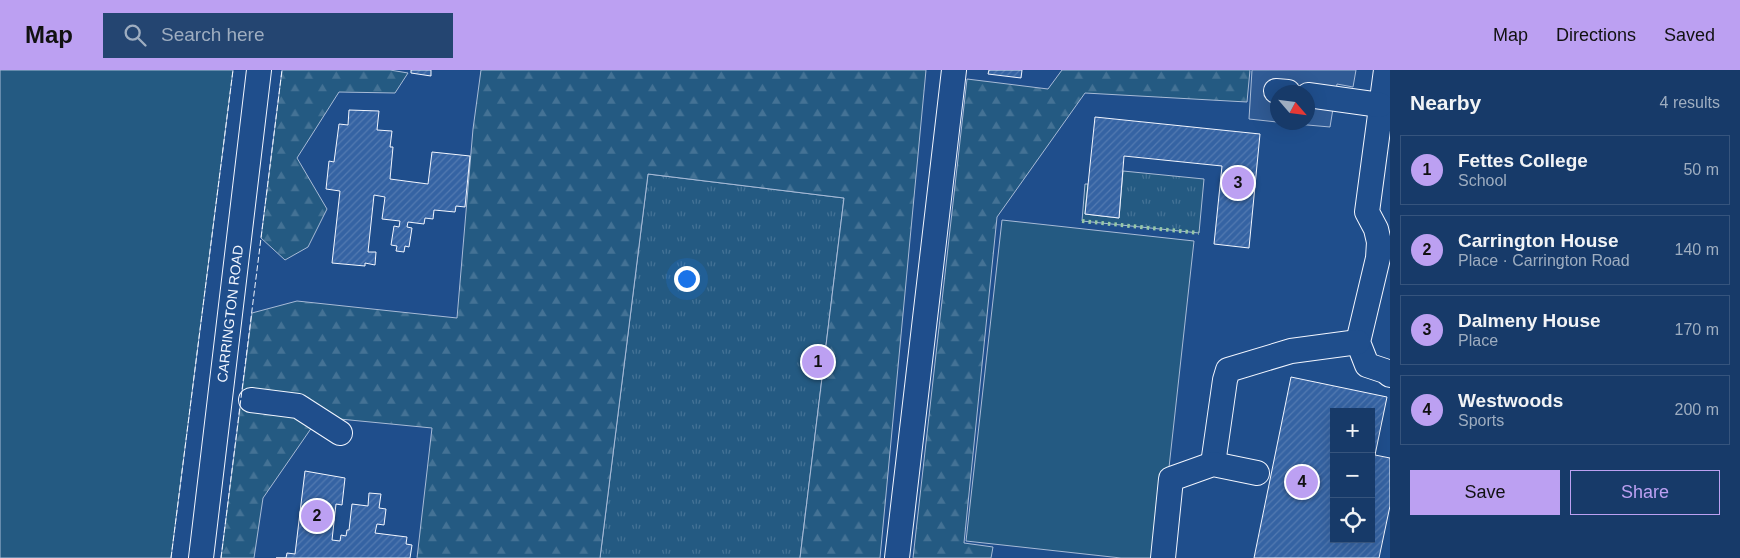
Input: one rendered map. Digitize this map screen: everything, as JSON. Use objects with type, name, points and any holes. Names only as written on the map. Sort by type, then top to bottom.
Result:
[{"type":"street","name":"CARRINGTON ROAD","points":[[201,558],[259,70]]},
{"type":"street","points":[[897,558],[954,70]]},
{"type":"street","points":[[1386,70],[1367,212],[1376,229],[1379,242],[1378,258],[1358,342],[1367,365],[1385,371],[1390,375]]},
{"type":"street","points":[[1315,96],[1380,105]]},
{"type":"street","points":[[1222,465],[1224,380],[1228,370],[1291,351],[1358,342]]},
{"type":"street","points":[[250,400],[298,406],[340,433]]},
{"type":"street","points":[[1163,558],[1171,479],[1222,465],[1257,472]]},
{"type":"green space","points":[[0,70],[233,70],[171,558],[0,558]]},
{"type":"green space","points":[[282,70],[390,70],[408,73],[395,93],[339,92],[297,158],[327,209],[308,247],[285,260],[261,238]]},
{"type":"green space","points":[[481,70],[926,70],[880,558],[800,558],[844,198],[648,174],[600,558],[417,558],[432,428],[319,417],[263,498],[254,558],[221,558],[252,313],[297,301],[457,318],[473,129]]},
{"type":"green space","points":[[1062,70],[1250,70],[1247,102],[1085,93],[997,217],[964,543],[993,547],[991,558],[913,558],[967,79],[1048,89]]},
{"type":"green space","points":[[1123,171],[1204,179],[1199,233],[1082,221],[1085,184],[1088,184],[1085,214],[1119,218]]},
{"type":"green space","points":[[648,174],[844,198],[800,558],[600,558]]},
{"type":"green space","points":[[1002,220],[1194,241],[1159,558],[1121,558],[966,541]]},
{"type":"shaded area","points":[[1252,70],[1356,70],[1353,87],[1337,84],[1330,127],[1315,126],[1315,85],[1270,85],[1270,121],[1249,119]]},
{"type":"building","points":[[411,70],[431,70],[431,76],[411,73]]},
{"type":"building","points":[[989,70],[1022,70],[1021,78],[988,74]]},
{"type":"building","points":[[349,110],[379,111],[377,130],[392,131],[390,147],[393,147],[390,179],[428,184],[432,152],[470,156],[465,207],[456,206],[455,212],[434,210],[433,219],[425,218],[424,224],[408,222],[407,227],[412,228],[409,247],[405,246],[404,252],[396,251],[397,246],[391,245],[394,226],[399,227],[400,221],[382,219],[385,197],[374,195],[368,252],[376,252],[375,265],[365,263],[365,266],[332,263],[340,191],[326,189],[329,161],[334,162],[339,124],[348,125]]},
{"type":"building","points":[[1095,117],[1260,134],[1249,248],[1214,244],[1222,166],[1124,156],[1119,218],[1085,214]]},
{"type":"building","points":[[1291,377],[1387,397],[1375,455],[1390,458],[1390,506],[1379,558],[1254,558]]},
{"type":"building","points":[[305,471],[345,478],[342,505],[336,504],[332,540],[340,541],[341,535],[346,536],[347,530],[349,530],[352,504],[368,506],[369,493],[381,494],[379,508],[386,509],[384,525],[377,524],[375,533],[407,537],[406,544],[412,545],[410,558],[286,558],[287,553],[295,554]]},
{"type":"hedge","points":[[1082,221],[1199,233]]},
{"type":"fence","points":[[171,558],[233,70]]},
{"type":"fence","points":[[221,558],[282,70]]},
{"type":"place","name":"Dalmeny House","points":[[1238,183]]},
{"type":"place","name":"Fettes College","points":[[818,362]]},
{"type":"place","name":"Westwoods","points":[[1302,482]]},
{"type":"place","name":"Carrington House","points":[[317,516]]}]
